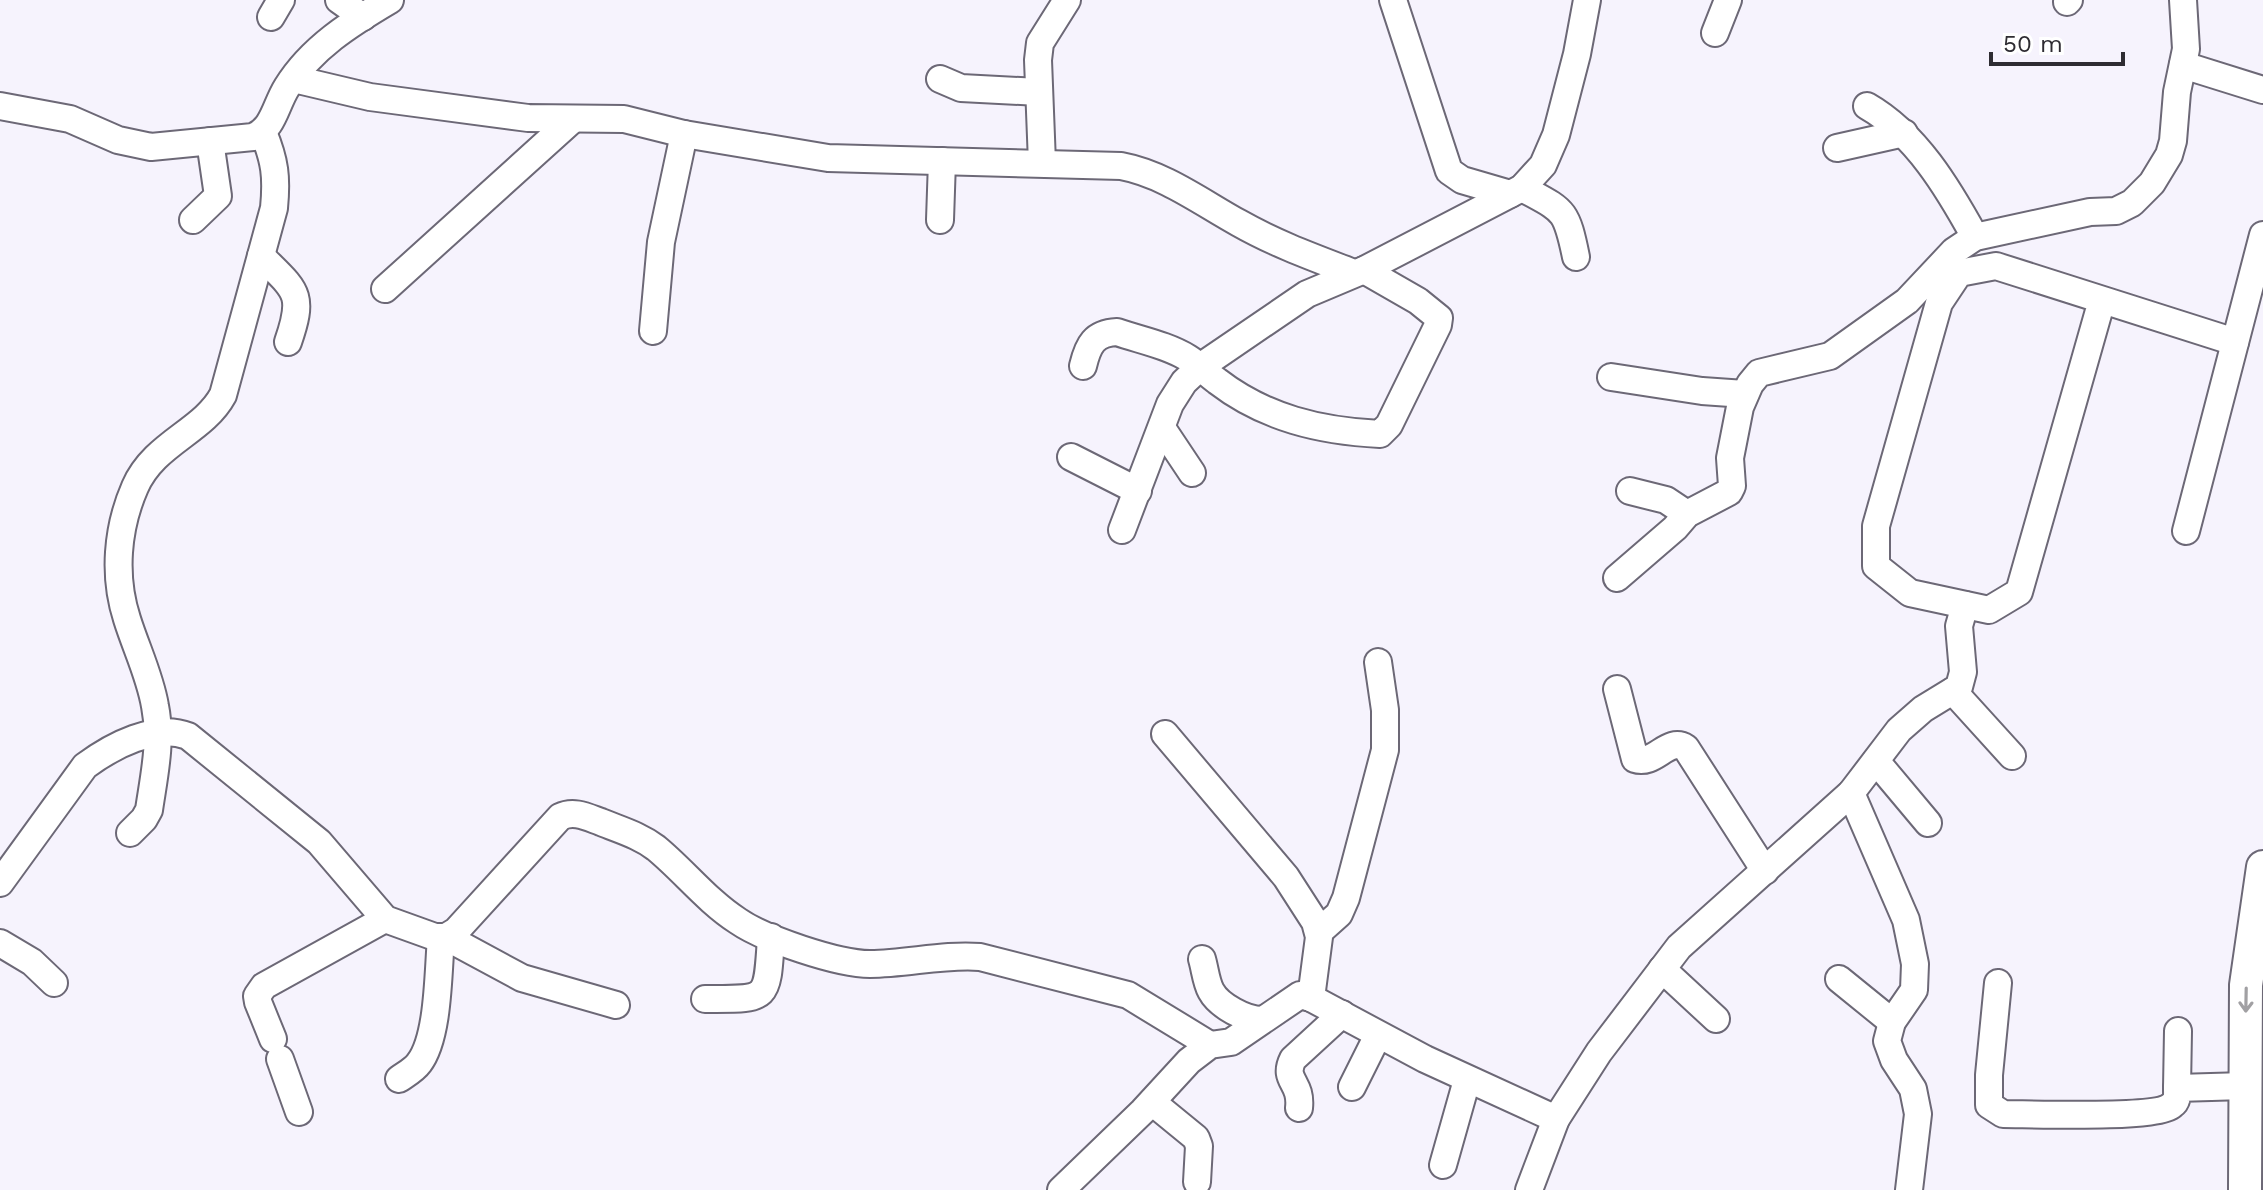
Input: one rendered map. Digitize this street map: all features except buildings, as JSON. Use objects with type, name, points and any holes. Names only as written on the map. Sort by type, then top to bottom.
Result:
[{"type":"main road","points":[[2251,1171],[2245,1086],[2246,985],[2263,867]]},
{"type":"street","points":[[339,0],[363,17]]},
{"type":"street","points":[[0,106],[70,119],[135,145],[151,147],[253,137],[263,132],[292,81],[315,52],[333,36],[390,0]]},
{"type":"street","points":[[1042,163],[1040,43],[1067,0]]},
{"type":"street","points":[[1393,0],[1449,171],[1462,180],[1516,191],[1562,210],[1569,220],[1576,257]]},
{"type":"street","points":[[1122,530],[1170,404],[1184,382],[1200,367],[1307,294],[1359,272],[1516,191],[1543,165],[1556,135],[1587,0]]},
{"type":"street","points":[[1715,33],[1728,0]]},
{"type":"street","points":[[1617,578],[1687,514],[1723,496],[1732,486],[1730,458],[1740,407],[1759,373],[1830,356],[1846,346],[1907,301],[1954,251],[1975,237],[2090,212],[2116,211],[2132,203],[2152,183],[2169,155],[2173,141],[2187,33],[2183,0]]},
{"type":"street","points":[[2183,65],[2263,90]]},
{"type":"street","points":[[940,79],[961,88],[1039,92]]},
{"type":"street","points":[[292,81],[370,97],[528,118],[624,119],[684,134],[828,158],[1042,163],[1138,169],[1281,245],[1359,272],[1418,301],[1439,318],[1389,425],[1380,434],[1351,433],[1296,423],[1258,407],[1173,351],[1117,332],[1106,332],[1095,337],[1083,366]]},
{"type":"street","points":[[1867,106],[1904,133],[1937,176],[1975,237]]},
{"type":"street","points":[[385,289],[573,119]]},
{"type":"street","points":[[130,833],[149,810],[159,731],[152,691],[126,616],[119,585],[119,553],[126,512],[136,484],[151,462],[210,413],[223,395],[274,208],[277,182],[274,160],[263,132]]},
{"type":"street","points":[[1837,148],[1904,133]]},
{"type":"street","points":[[653,331],[661,242],[684,134]]},
{"type":"street","points":[[193,220],[218,196],[210,141]]},
{"type":"street","points":[[940,220],[942,161]]},
{"type":"street","points":[[2186,531],[2263,235]]},
{"type":"street","points":[[261,256],[289,284],[296,300],[298,312],[288,342]]},
{"type":"street","points":[[2102,300],[2019,592],[1989,610],[1910,593],[1876,566],[1876,526],[1939,303],[1959,273],[1996,266],[2235,342]]},
{"type":"street","points":[[1611,377],[1702,391],[1745,394]]},
{"type":"street","points":[[1162,428],[1192,473]]},
{"type":"street","points":[[1071,457],[1138,491]]},
{"type":"street","points":[[1630,491],[1666,500],[1687,514]]},
{"type":"street","points":[[1529,1190],[1556,1119],[1599,1052],[1679,947],[1851,793],[1899,730],[1923,709],[1953,691],[1963,680],[1959,626],[1965,605]]},
{"type":"street","points":[[1320,931],[1339,914],[1346,898],[1385,750],[1385,710],[1378,662]]},
{"type":"street","points":[[1617,689],[1635,759],[1647,760],[1674,745],[1681,744],[1686,748],[1765,871]]},
{"type":"street","points":[[1953,691],[2012,756]]},
{"type":"street","points":[[0,883],[85,766],[102,754],[159,731],[173,730],[188,736],[319,842],[385,919],[444,938],[522,978],[616,1005]]},
{"type":"street","points":[[1165,734],[1286,877],[1320,931],[1311,998]]},
{"type":"street","points":[[1876,761],[1928,823]]},
{"type":"street","points":[[1851,793],[1906,920],[1915,964],[1914,990],[1892,1022],[1887,1041],[1894,1060],[1913,1089],[1918,1114],[1909,1190]]},
{"type":"street","points":[[444,938],[456,931],[560,817],[568,813],[636,836],[655,848],[735,920],[771,937],[842,961],[870,964],[958,955],[980,957],[1128,995],[1210,1045]]},
{"type":"street","points":[[299,1112],[258,1002],[260,989],[385,919]]},
{"type":"street","points":[[705,999],[756,997],[769,976],[771,937]]},
{"type":"street","points":[[399,1079],[415,1069],[425,1052],[436,1006],[444,938]]},
{"type":"street","points":[[0,943],[32,962],[54,983]]},
{"type":"street","points":[[1202,959],[1211,992],[1220,1002],[1251,1020],[1262,1020]]},
{"type":"street","points":[[1662,969],[1716,1019]]},
{"type":"street","points":[[1839,979],[1892,1022]]},
{"type":"street","points":[[1998,983],[1989,1105],[2003,1114],[2141,1113],[2170,1107],[2177,1099],[2178,1031]]},
{"type":"street","points":[[1061,1190],[1152,1102],[1189,1061],[1210,1045],[1231,1042],[1300,995],[1467,1080],[1556,1119]]},
{"type":"street","points":[[1299,1108],[1300,1094],[1288,1075],[1289,1067],[1293,1059],[1342,1014]]},
{"type":"street","points":[[1352,1087],[1378,1035]]},
{"type":"street","points":[[1443,1165],[1467,1080]]},
{"type":"street","points":[[2177,1088],[2245,1086]]},
{"type":"street","points":[[1152,1102],[1196,1138],[1199,1146],[1197,1182]]}]
